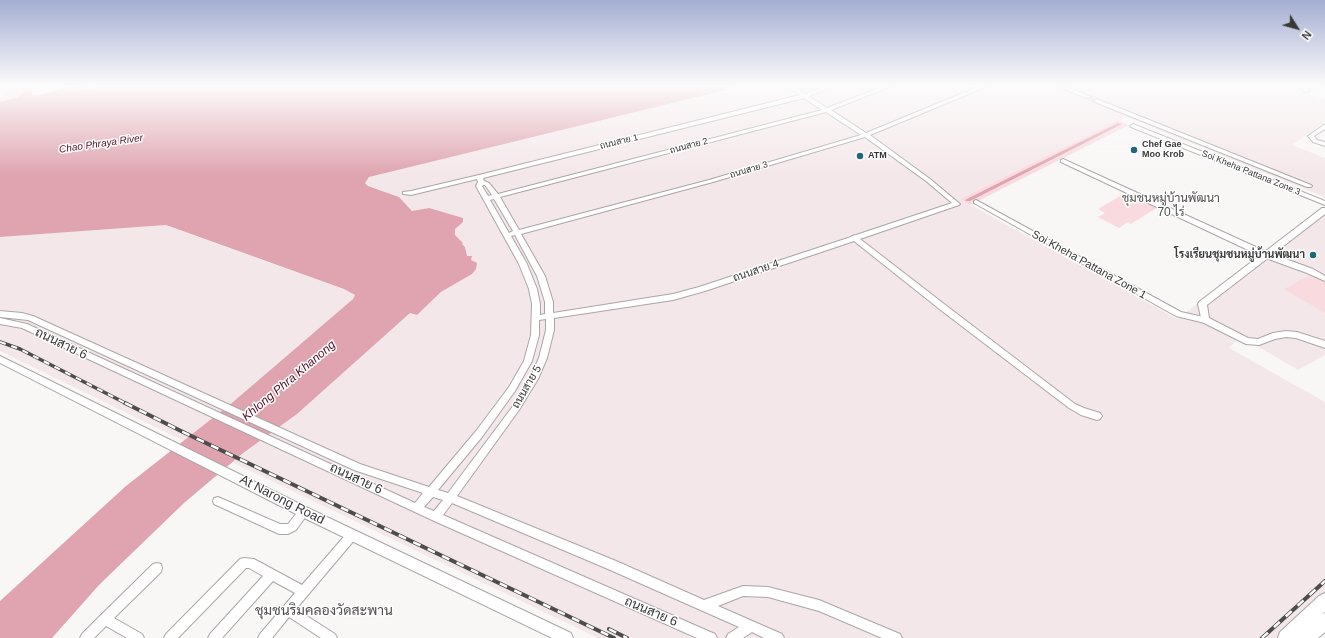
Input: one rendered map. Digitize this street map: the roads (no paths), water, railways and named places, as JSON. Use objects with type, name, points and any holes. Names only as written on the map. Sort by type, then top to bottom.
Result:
[{"type":"main road","points":[[1286,638],[1325,601]]},
{"type":"main road","points":[[1306,638],[1325,621]]},
{"type":"street","name":"ถนนสาย 1","points":[[405,193],[480,179],[727,116]]},
{"type":"street","name":"ถนนสาย 2","points":[[486,199],[805,116]]},
{"type":"street","points":[[836,116],[866,135]]},
{"type":"street","name":"ถนนสาย 3","points":[[508,235],[711,181],[866,135],[913,116]]},
{"type":"street","points":[[1134,116],[1309,186]]},
{"type":"street","name":"Soi Kheha Pattana Zone 3","points":[[1133,126],[1325,203]]},
{"type":"street","points":[[1325,126],[1311,136],[1315,141],[1325,144]]},
{"type":"street","name":"ถนนสาย 4","points":[[537,318],[673,297],[702,289],[854,237],[957,204],[928,180],[866,135]]},
{"type":"street","points":[[1063,161],[1266,255],[1310,271],[1325,279]]},
{"type":"street","name":"ถนนสาย 5","points":[[417,508],[479,434],[512,389],[528,361],[535,335],[537,318],[533,288],[508,235],[478,186],[480,179],[487,184],[496,196],[531,256],[546,289],[549,302],[550,330],[543,358],[534,379],[516,408],[436,517]]},
{"type":"street","name":"Soi Kheha Pattana Zone 1","points":[[976,202],[1179,314],[1204,320]]},
{"type":"street","points":[[1325,210],[1202,304],[1204,320],[1236,336],[1252,342],[1259,342],[1273,336],[1286,334],[1297,335],[1325,345]]},
{"type":"street","points":[[854,237],[1072,406],[1080,411],[1097,416]]},
{"type":"street","name":"ถนนสาย 6","points":[[0,314],[30,318],[357,467],[450,498],[705,605],[778,638]]},
{"type":"street","name":"ถนนสาย 6","points":[[0,321],[24,326],[436,517],[712,638]]},
{"type":"street","name":"At Narong Road","points":[[0,359],[304,512],[566,638]]},
{"type":"street","points":[[218,501],[279,529],[288,530],[304,512]]},
{"type":"street","points":[[264,638],[352,535]]},
{"type":"street","points":[[170,638],[244,563],[250,563],[303,592]]},
{"type":"street","points":[[86,638],[157,568]]},
{"type":"street","points":[[214,638],[271,575]]},
{"type":"street","points":[[705,605],[744,591],[768,592],[819,606],[896,638]]},
{"type":"street","points":[[288,610],[331,638]]},
{"type":"street","points":[[105,619],[138,638]]},
{"type":"street","points":[[732,638],[751,626]]},
{"type":"water","points":[[0,116],[620,116],[369,177],[365,183],[368,186],[399,197],[412,211],[429,208],[463,218],[463,222],[455,229],[455,235],[463,243],[462,244],[465,247],[467,256],[472,256],[471,260],[477,263],[476,269],[472,274],[441,292],[417,315],[410,313],[297,414],[242,454],[184,503],[99,585],[52,638],[0,638],[0,601],[126,486],[233,402],[353,299],[355,295],[344,289],[166,225],[0,237]]},
{"type":"waterway","points":[[968,200],[1120,124]]},
{"type":"railway","points":[[0,342],[20,349],[127,404]]},
{"type":"railway","points":[[127,404],[614,638]]},
{"type":"railway","points":[[1262,638],[1325,581]]},
{"type":"railway","points":[[609,629],[627,638]]},
{"type":"place","name":"Chef Gae Moo Krob","points":[[1134,150]]},
{"type":"place","name":"ATM","points":[[860,156]]},
{"type":"place","name":"โรงเรียนชุมชนหมู่บ้านพัฒนา","points":[[1313,255]]},
{"type":"district","name":"ชุมชนหมู่บ้านพัฒนา 70 ไร่","points":[[1171,206]]},
{"type":"district","name":"ชุมชนริมคลองวัดสะพาน","points":[[324,611]]},
{"type":"water label","name":"Chao Phraya River","points":[[101,144]]},
{"type":"water label","name":"Khlong Phra Khanong","points":[[289,381]]}]
